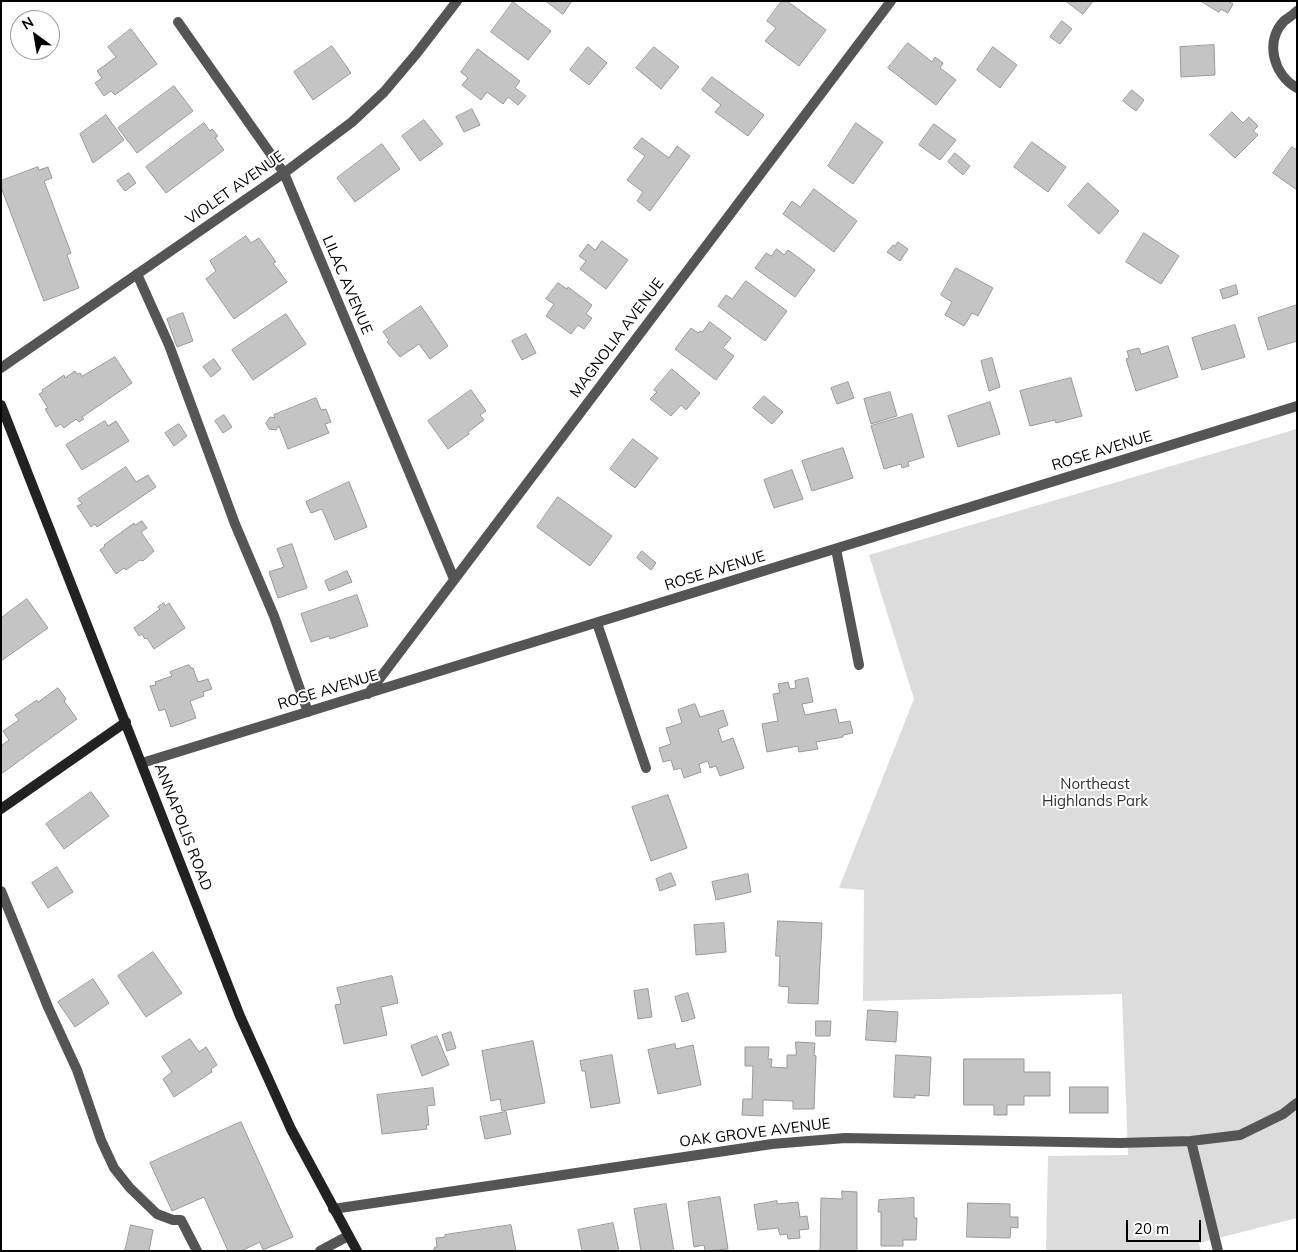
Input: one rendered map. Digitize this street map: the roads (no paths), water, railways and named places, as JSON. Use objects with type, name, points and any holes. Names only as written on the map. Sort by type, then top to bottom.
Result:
[{"type":"main road","name":"ANNAPOLIS ROAD","points":[[1,405],[240,1016],[291,1129],[357,1251]]},
{"type":"main road","points":[[1,809],[126,722]]},
{"type":"street","name":"VIOLET AVENUE","points":[[1,368],[284,173],[352,122],[384,92],[417,53],[456,1]]},
{"type":"street","name":"MAGNOLIA AVENUE","points":[[368,694],[891,1]]},
{"type":"street","points":[[1297,11],[1283,22],[1275,37],[1273,54],[1278,69],[1288,83],[1297,88]]},
{"type":"street","name":"LILAC AVENUE","points":[[178,22],[284,173],[454,579]]},
{"type":"street","points":[[137,274],[169,345],[235,524],[274,616],[308,712]]},
{"type":"street","name":"ROSE AVENUE","points":[[142,764],[1297,406]]},
{"type":"street","points":[[836,549],[859,664]]},
{"type":"street","points":[[597,623],[646,768]]},
{"type":"street","points":[[1,891],[48,1007],[77,1070],[101,1140],[114,1168],[130,1188],[157,1214],[173,1220],[181,1220],[197,1251]]},
{"type":"street","name":"OAK GROVE AVENUE","points":[[333,1209],[781,1143],[845,1138],[1120,1143],[1191,1141],[1240,1135],[1283,1114],[1297,1103]]},
{"type":"street","points":[[1191,1141],[1218,1251]]},
{"type":"street","points":[[320,1251],[348,1236]]},
{"type":"park label","name":"Northeast Highlands Park","points":[[1095,792]]}]
